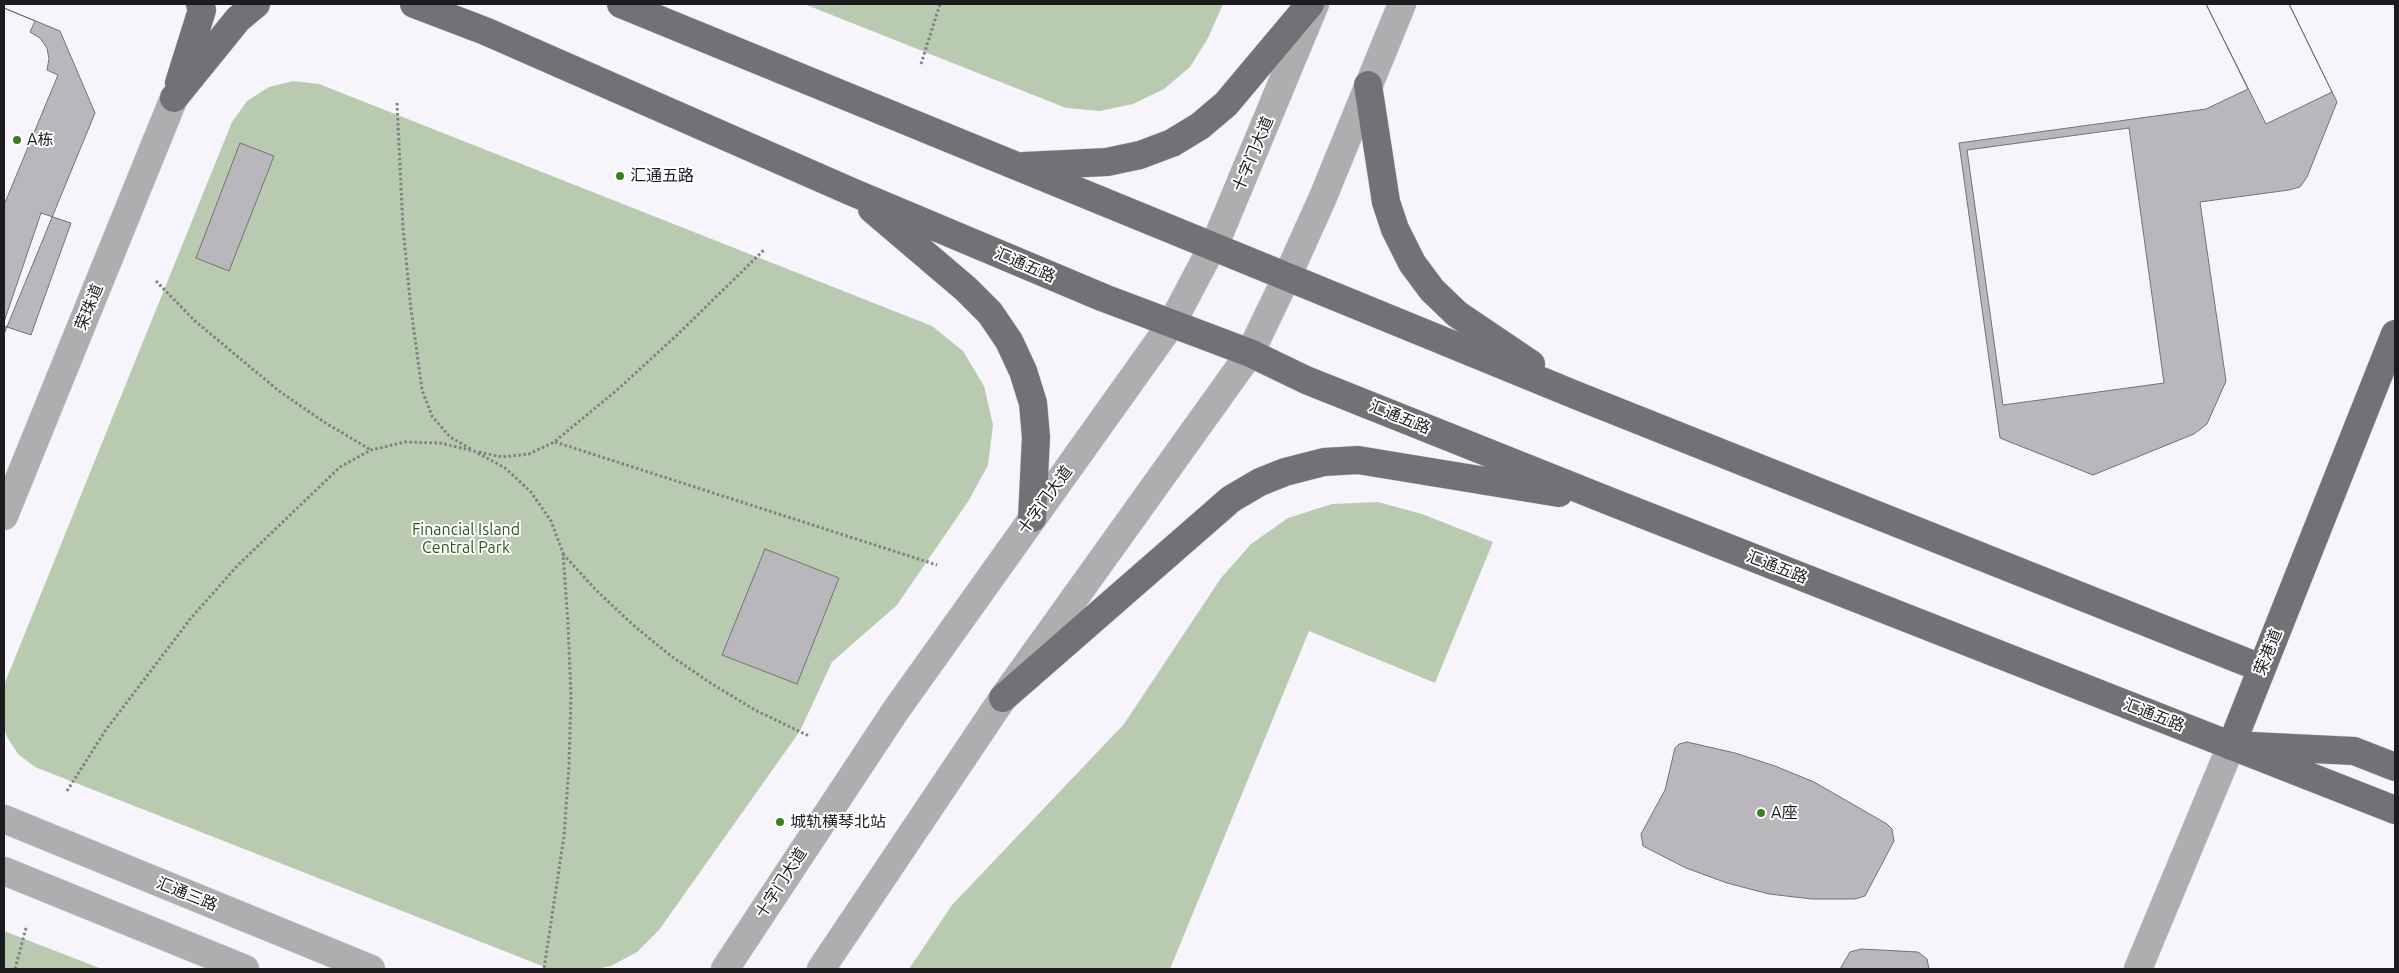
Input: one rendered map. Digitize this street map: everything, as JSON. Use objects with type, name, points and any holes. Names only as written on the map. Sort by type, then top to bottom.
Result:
[{"type":"main road","points":[[174,98],[202,10],[200,4]]},
{"type":"main road","points":[[174,98],[238,19],[256,4]]},
{"type":"main road","name":"汇通五路","points":[[414,4],[485,31],[852,192],[1104,298],[1250,353],[1306,380],[1614,503],[2395,810]]},
{"type":"main road","points":[[621,4],[1578,396],[2261,668]]},
{"type":"main road","points":[[1016,167],[1107,162],[1140,155],[1172,143],[1200,126],[1226,104],[1310,4]]},
{"type":"main road","points":[[1368,85],[1386,202],[1395,229],[1412,263],[1432,290],[1457,314],[1578,396]]},
{"type":"main road","points":[[852,192],[966,289],[990,313],[1009,341],[1023,371],[1032,404],[1036,437],[1032,518]]},
{"type":"main road","name":"荣港道","points":[[2231,746],[2395,334]]},
{"type":"main road","points":[[1003,698],[1231,499],[1260,482],[1285,472],[1324,462],[1358,460],[1614,503]]},
{"type":"main road","points":[[2231,746],[2354,751],[2395,768]]},
{"type":"street","name":"十字门大道","points":[[725,969],[896,710],[1172,323],[1212,247],[1249,165],[1314,4]]},
{"type":"street","points":[[821,969],[1003,698],[1250,353],[1287,277],[1402,4]]},
{"type":"street","name":"荣珠道","points":[[4,516],[174,98]]},
{"type":"street","name":"荣港道","points":[[2138,969],[2231,746]]},
{"type":"street","name":"汇通三路","points":[[4,819],[371,969]]},
{"type":"street","points":[[4,871],[245,969]]},
{"type":"path","points":[[921,64],[940,4]]},
{"type":"path","points":[[398,103],[403,228],[422,390],[432,416],[450,437],[505,468],[531,492],[551,521],[563,553],[571,695],[569,766],[564,836],[544,969]]},
{"type":"path","points":[[67,791],[105,731],[191,618],[238,565],[340,467],[371,450],[405,442],[440,443],[502,458],[529,454],[554,442],[617,390],[677,336],[765,249]]},
{"type":"path","points":[[156,281],[195,321],[279,391],[324,422],[371,450]]},
{"type":"path","points":[[554,442],[937,565]]},
{"type":"path","points":[[563,553],[596,590],[632,624],[671,656],[755,710],[810,736]]},
{"type":"path","points":[[15,969],[26,928]]},
{"type":"green space","points":[[804,4],[1223,4],[1208,38],[1190,67],[1164,89],[1133,104],[1100,111],[1066,108]]},
{"type":"green space","name":"Financial Island Central Park","points":[[293,81],[319,84],[932,326],[963,351],[984,386],[993,425],[988,465],[969,500],[897,605],[832,662],[800,731],[659,930],[637,952],[611,966],[596,969],[550,969],[35,767],[18,754],[7,737],[4,728],[4,685],[232,122],[247,101],[269,87]]},
{"type":"green space","points":[[1378,502],[1422,514],[1493,542],[1435,683],[1309,631],[1170,969],[909,969],[952,905],[1124,724],[1221,578],[1251,544],[1288,518],[1332,504]]},
{"type":"green space","points":[[4,931],[102,969],[4,969]]},
{"type":"building","points":[[2206,4],[2289,4],[2337,102],[2307,177],[2300,187],[2200,202],[2226,381],[2207,424],[2194,434],[2093,475],[2000,438],[1959,143],[2206,109],[2248,89]]},
{"type":"building","points":[[2206,4],[2289,4],[2332,92],[2266,124]]},
{"type":"building","points":[[4,8],[60,31],[95,113],[4,334]]},
{"type":"building","name":"A栋","points":[[4,8],[35,21],[30,32],[40,38],[47,48],[49,59],[47,70],[58,75],[4,205]]},
{"type":"building","points":[[2129,128],[2164,383],[2003,405],[1967,150]]},
{"type":"building","points":[[240,143],[274,156],[229,271],[196,258]]},
{"type":"building","points":[[41,213],[71,223],[31,335],[4,326],[4,322]]},
{"type":"building","points":[[765,549],[839,578],[797,684],[722,655]]},
{"type":"building","name":"A座","points":[[1687,742],[1735,753],[1775,766],[1814,782],[1887,824],[1892,829],[1894,841],[1865,896],[1855,899],[1812,899],[1769,894],[1727,883],[1686,868],[1643,846],[1641,834],[1665,790],[1675,748],[1679,744]]},
{"type":"building","points":[[1861,949],[1918,952],[1927,959],[1929,969],[1840,969],[1850,952]]},
{"type":"place","name":"A栋","points":[[17,140]]},
{"type":"place","name":"汇通五路","points":[[620,176]]},
{"type":"place","name":"A座","points":[[1761,813]]},
{"type":"place","name":"城轨横琴北站","points":[[780,822]]}]
